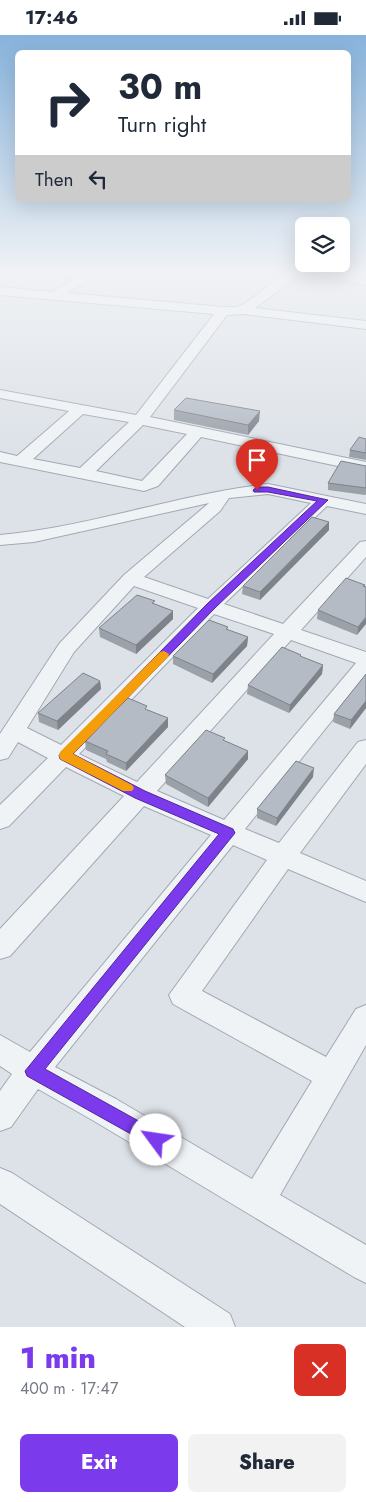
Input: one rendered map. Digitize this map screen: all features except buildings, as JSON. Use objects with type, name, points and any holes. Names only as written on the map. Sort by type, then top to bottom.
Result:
[{"type":"street","points":[[84,474],[140,420],[208,331]]},
{"type":"street","points":[[3,398],[140,420],[366,467]]},
{"type":"street","points":[[0,473],[12,459],[80,409]]},
{"type":"street","points":[[12,459],[144,486],[152,482],[198,432]]},
{"type":"street","points":[[0,540],[34,537],[224,493],[268,489],[366,509]]},
{"type":"street","points":[[0,752],[66,649],[131,579],[214,507],[224,493]]},
{"type":"street","points":[[0,820],[211,606],[324,500]]},
{"type":"street","points":[[0,948],[366,545]]},
{"type":"street","points":[[131,579],[366,659]]},
{"type":"street","points":[[0,1115],[33,1071],[366,664]]},
{"type":"street","points":[[14,731],[140,794],[366,892]]},
{"type":"street","points":[[330,1075],[183,995],[284,855],[366,748]]},
{"type":"street","points":[[258,1201],[330,1075],[366,1018]]},
{"type":"street","points":[[0,1049],[33,1071],[105,1109],[366,1265]]},
{"type":"street","points":[[0,1185],[217,1327]]},
{"type":"slow traffic","points":[[127,788],[65,755],[164,654]]},
{"type":"route","points":[[156,1140],[105,1109],[33,1071],[228,833],[140,794],[65,755],[211,606],[324,500],[268,489],[257,490]]}]
